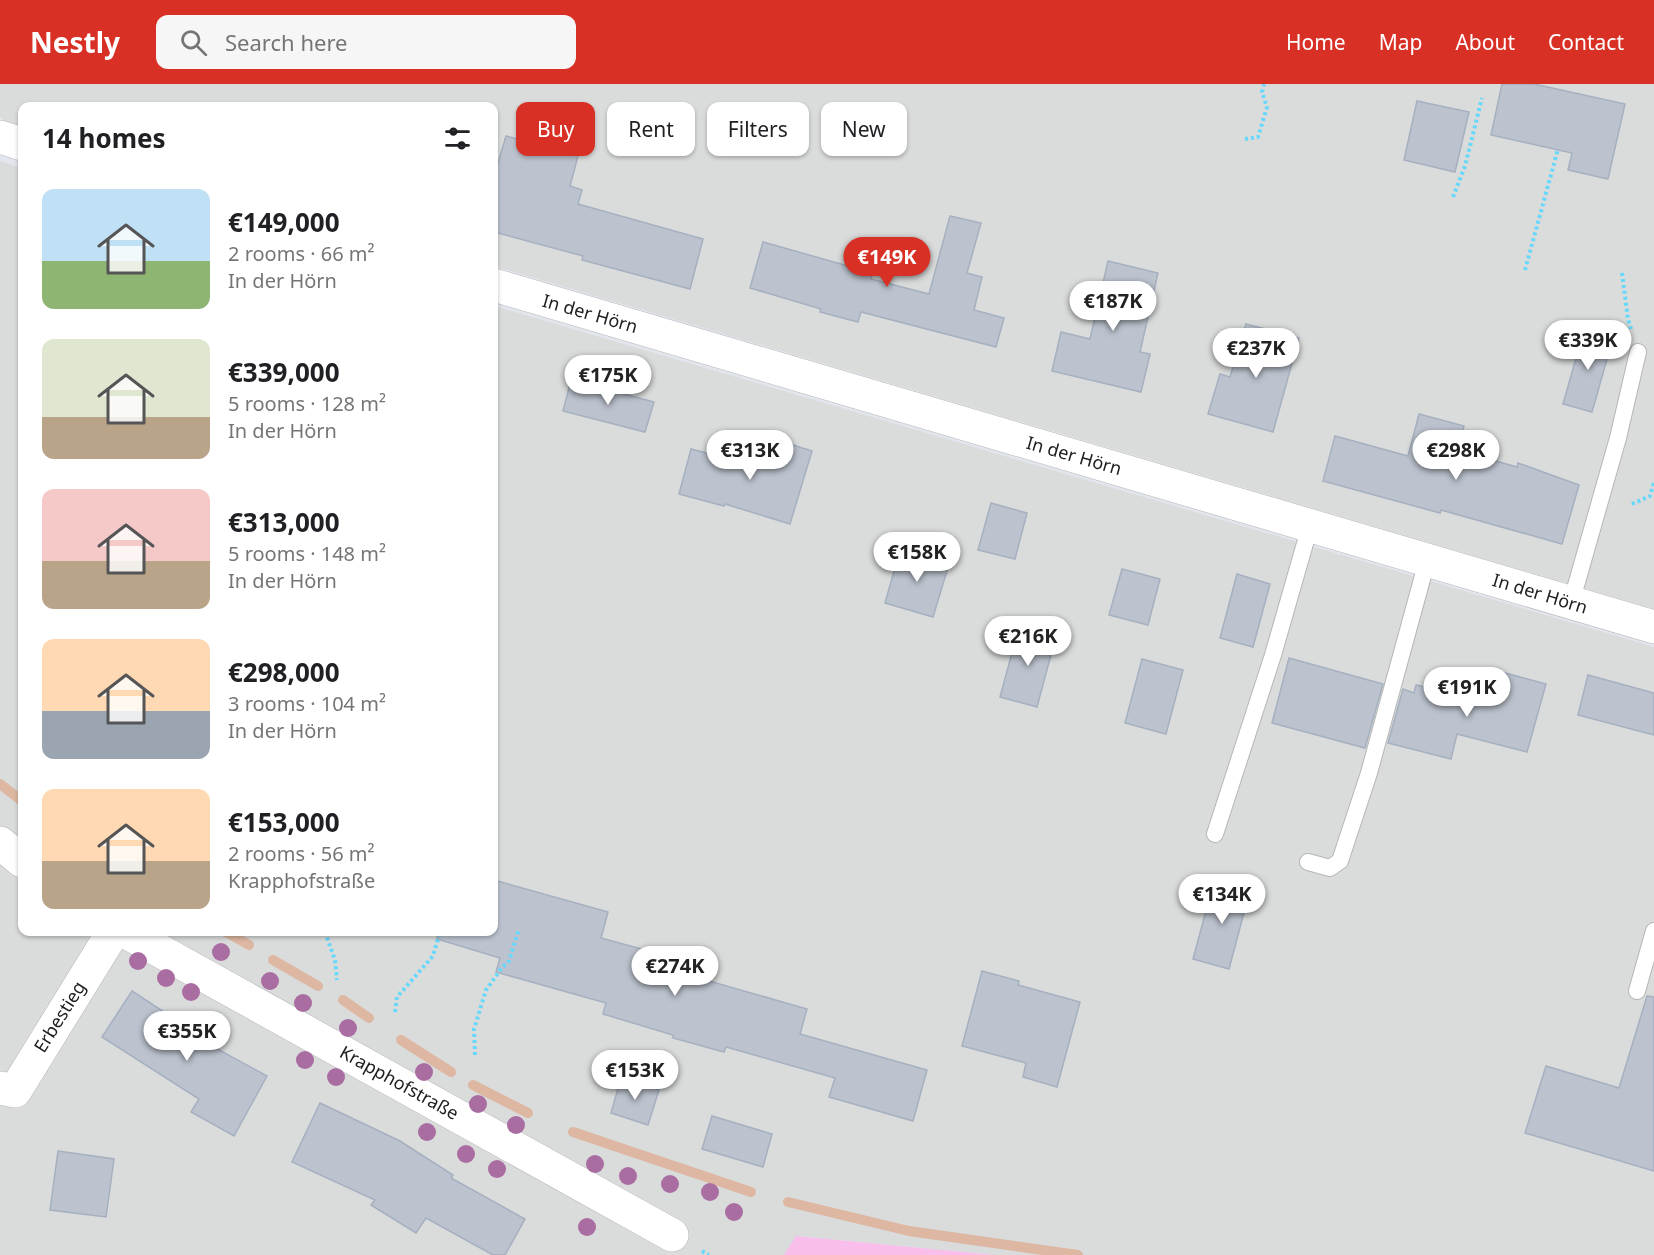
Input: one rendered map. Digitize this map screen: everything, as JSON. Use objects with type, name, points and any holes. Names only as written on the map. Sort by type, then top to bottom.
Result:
[{"type":"street","points":[[0,137],[18,143]]},
{"type":"street","name":"In der Hörn","points":[[498,286],[1654,627]]},
{"type":"street","points":[[0,843],[18,858]]},
{"type":"street","name":"Erbestieg","points":[[0,1088],[15,1091],[111,936]]},
{"type":"street","name":"Krapphofstraße","points":[[133,936],[672,1235]]},
{"type":"lane","points":[[1571,603],[1618,438],[1638,352]]},
{"type":"lane","points":[[1215,834],[1273,655],[1310,526]]},
{"type":"lane","points":[[1308,862],[1330,868],[1340,861],[1369,773],[1426,561]]},
{"type":"lane","points":[[1637,990],[1654,932]]},
{"type":"path","points":[[1245,139],[1258,137],[1267,107],[1262,92],[1264,84]]},
{"type":"path","points":[[1453,197],[1465,166],[1482,98]]},
{"type":"path","points":[[1526,270],[1558,149]]},
{"type":"path","points":[[1622,273],[1628,319],[1638,352]]},
{"type":"path","points":[[1632,504],[1650,496],[1654,482]]},
{"type":"path","points":[[475,1055],[474,1029],[486,990],[501,969],[510,961],[519,929]]},
{"type":"path","points":[[326,936],[335,960],[337,980]]},
{"type":"path","points":[[395,1012],[397,997],[433,956],[439,936]]},
{"type":"shaded area","points":[[0,84],[1654,84],[1654,609],[498,267],[498,102],[18,102],[18,126],[5,122],[0,116]]},
{"type":"shaded area","points":[[0,161],[18,167],[18,936],[498,936],[498,307],[1654,647],[1654,1255],[994,1255],[797,1236],[784,1255],[0,1255]]},
{"type":"shaded area","points":[[796,1236],[994,1255],[784,1255]]},
{"type":"building","points":[[1502,84],[1534,84],[1625,104],[1608,179],[1568,170],[1572,153],[1491,135]]},
{"type":"building","points":[[1417,101],[1469,112],[1455,172],[1404,160]]},
{"type":"building","points":[[506,136],[516,139],[516,156],[578,156],[570,186],[582,190],[578,204],[703,239],[690,289],[582,260],[583,256],[498,233],[498,163]]},
{"type":"building","points":[[950,216],[981,223],[967,273],[982,277],[974,310],[1004,318],[996,347],[861,312],[858,322],[820,312],[821,309],[750,288],[763,242],[873,273],[871,279],[929,294]]},
{"type":"building","points":[[1108,261],[1158,273],[1140,352],[1150,354],[1141,392],[1052,371],[1061,332],[1090,339]]},
{"type":"building","points":[[1246,324],[1299,338],[1273,432],[1208,414],[1220,374],[1230,377]]},
{"type":"building","points":[[1584,330],[1613,338],[1592,412],[1563,404]]},
{"type":"building","points":[[571,380],[654,402],[645,432],[563,411]]},
{"type":"building","points":[[1419,414],[1464,426],[1457,450],[1517,467],[1518,463],[1579,485],[1562,544],[1441,510],[1440,513],[1323,481],[1335,436],[1408,456]]},
{"type":"building","points":[[771,438],[812,451],[790,524],[725,504],[724,506],[679,494],[691,449],[763,468]]},
{"type":"building","points":[[991,503],[1027,513],[1015,559],[978,550]]},
{"type":"building","points":[[900,550],[949,564],[933,617],[885,603]]},
{"type":"building","points":[[1122,569],[1160,579],[1148,625],[1109,615]]},
{"type":"building","points":[[1237,574],[1270,584],[1253,647],[1220,638]]},
{"type":"building","points":[[1019,627],[1056,636],[1037,707],[1000,697]]},
{"type":"building","points":[[1289,658],[1383,684],[1365,748],[1272,723]]},
{"type":"building","points":[[1142,659],[1183,670],[1166,734],[1125,723]]},
{"type":"building","points":[[1505,673],[1546,684],[1527,752],[1457,734],[1451,759],[1388,743],[1403,689],[1414,693],[1416,685],[1496,705]]},
{"type":"building","points":[[1588,675],[1654,693],[1654,735],[1578,715]]},
{"type":"building","points":[[498,881],[608,912],[601,938],[667,956],[664,968],[807,1009],[800,1034],[927,1070],[913,1121],[829,1097],[835,1078],[726,1047],[724,1052],[673,1038],[673,1035],[603,1014],[606,1003],[496,972],[500,958],[437,939],[437,936],[498,936]]},
{"type":"building","points":[[1214,881],[1250,890],[1229,969],[1193,959]]},
{"type":"building","points":[[982,971],[1019,981],[1018,985],[1080,1002],[1057,1087],[1023,1077],[1026,1063],[962,1046]]},
{"type":"building","points":[[132,991],[190,1029],[188,1033],[267,1076],[234,1136],[191,1112],[199,1099],[102,1037]]},
{"type":"building","points":[[1647,996],[1654,997],[1654,1171],[1525,1133],[1546,1066],[1619,1088]]},
{"type":"building","points":[[621,1078],[659,1090],[648,1125],[611,1113]]},
{"type":"building","points":[[320,1103],[400,1141],[453,1175],[451,1178],[525,1219],[505,1255],[493,1255],[426,1218],[416,1233],[371,1205],[375,1200],[292,1162]]},
{"type":"building","points":[[712,1116],[772,1134],[763,1167],[702,1149]]},
{"type":"building","points":[[58,1151],[114,1159],[106,1217],[50,1210]]},
{"type":"waterway","points":[[0,784],[18,798]]},
{"type":"waterway","points":[[233,936],[249,945]]},
{"type":"waterway","points":[[273,960],[318,986]]},
{"type":"waterway","points":[[343,1000],[369,1018]]},
{"type":"waterway","points":[[401,1040],[451,1072]]},
{"type":"waterway","points":[[473,1085],[528,1113]]},
{"type":"waterway","points":[[573,1132],[751,1192]]},
{"type":"waterway","points":[[788,1202],[909,1231],[1078,1255]]}]
